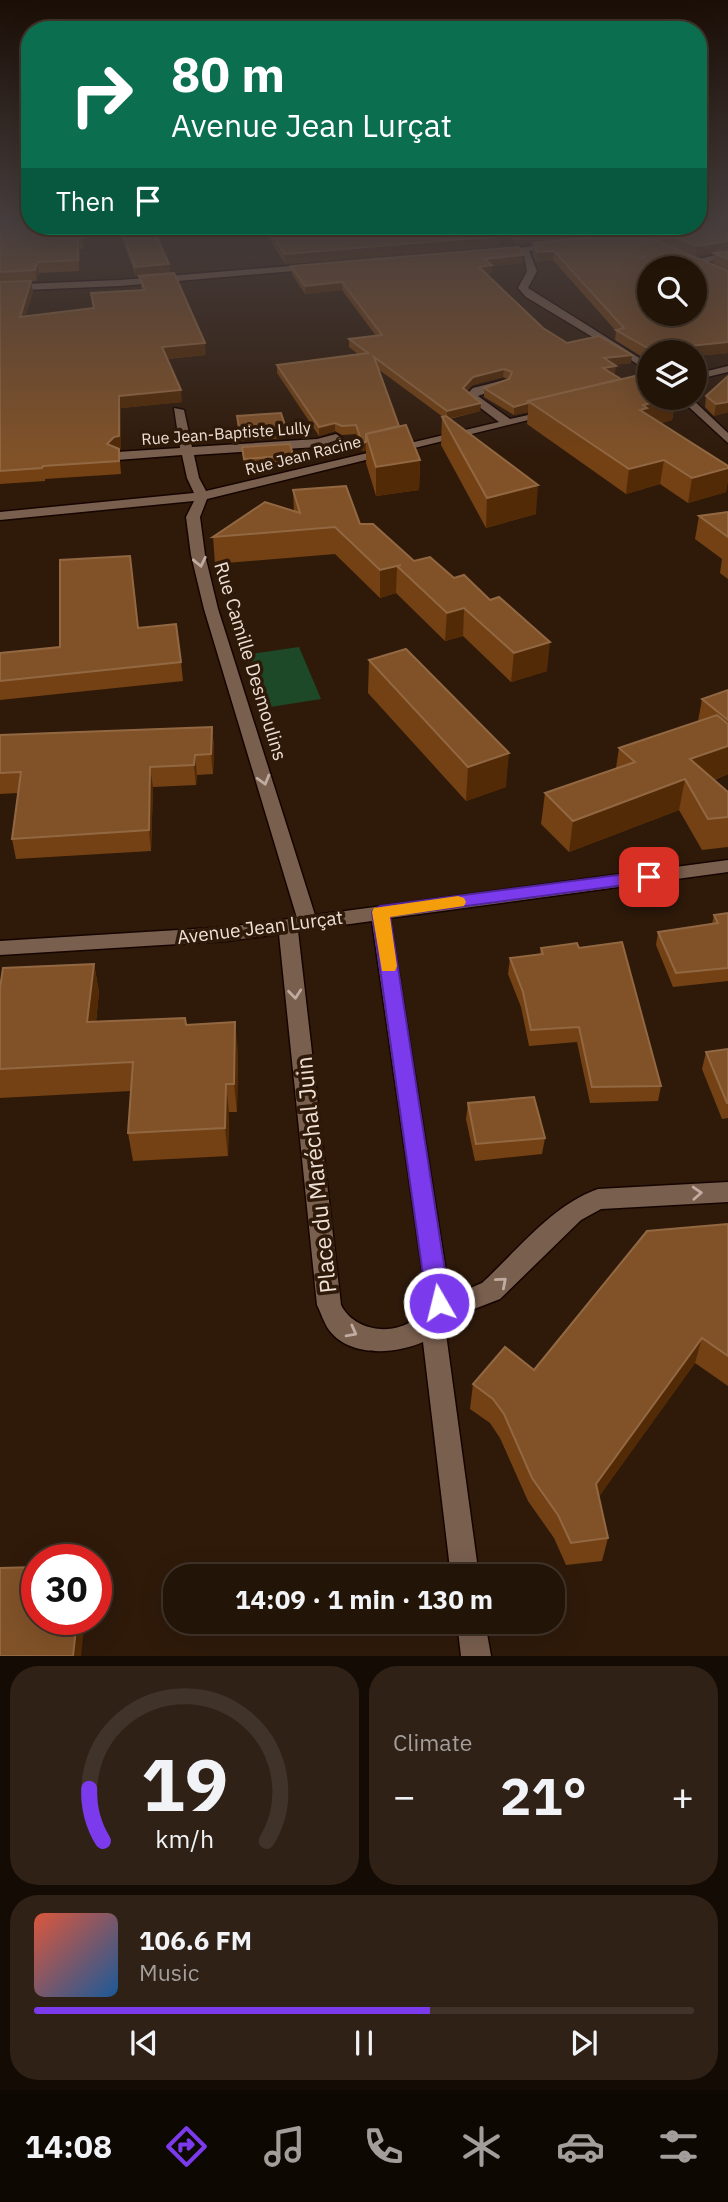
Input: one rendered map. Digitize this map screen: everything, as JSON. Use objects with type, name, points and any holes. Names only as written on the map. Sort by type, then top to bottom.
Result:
[{"type":"street","points":[[540,301],[637,361]]},
{"type":"street","points":[[707,374],[728,369]]},
{"type":"street","points":[[504,383],[477,390],[471,396],[508,423]]},
{"type":"street","points":[[178,410],[193,478],[202,496]]},
{"type":"street","points":[[697,410],[728,439]]},
{"type":"street","name":"Rue Jean Racine","points":[[0,516],[202,496],[558,411]]},
{"type":"street","name":"Rue Jean-Baptiste Lully","points":[[117,456],[317,443],[337,438]]},
{"type":"street","name":"Rue Camille Desmoulins","points":[[202,496],[193,517],[198,555],[298,924]]},
{"type":"street","name":"Avenue Jean Lurçat","points":[[0,948],[227,934],[728,866]]},
{"type":"street","points":[[380,912],[436,1312],[464,1564]]},
{"type":"street","name":"Place du Maréchal Juin","points":[[298,924],[329,1305],[340,1326],[361,1338],[388,1340],[416,1334],[436,1312],[491,1291],[573,1213],[598,1199],[728,1192]]},
{"type":"street","points":[[473,1634],[476,1656]]},
{"type":"green space","points":[[299,647],[321,699],[264,708],[244,655]]},
{"type":"building","points":[[0,301],[25,301],[20,317],[94,308],[93,301],[187,301],[205,343],[162,347],[181,390],[119,396],[119,436],[107,444],[119,449],[119,461],[0,471]]},
{"type":"building","points":[[357,301],[515,301],[543,328],[567,343],[599,336],[632,355],[604,358],[616,366],[603,368],[621,379],[528,401],[514,407],[484,388],[509,379],[512,372],[504,369],[473,377],[463,388],[481,403],[447,411],[374,357],[399,426],[366,434],[366,442],[362,443],[356,425],[342,426],[335,423],[319,427],[277,365],[368,353],[349,339],[382,335]]},
{"type":"building","points":[[600,301],[637,301],[637,326],[707,326],[707,301],[728,301],[728,342],[707,344],[707,340],[637,342],[616,330],[624,328]]},
{"type":"building","points":[[637,375],[637,410],[728,468],[692,478],[664,460],[629,469],[528,401]]},
{"type":"building","points":[[728,376],[728,402],[716,404],[707,395]]},
{"type":"building","points":[[281,413],[287,431],[240,434],[237,416]]},
{"type":"building","points":[[446,416],[538,485],[487,498],[442,417]]},
{"type":"building","points":[[406,425],[420,460],[376,467],[366,434]]},
{"type":"building","points":[[290,444],[293,455],[244,459],[242,447]]},
{"type":"building","points":[[346,486],[360,524],[373,524],[414,561],[430,557],[454,578],[464,575],[490,600],[499,597],[550,642],[514,653],[464,608],[447,613],[397,566],[401,565],[380,570],[335,527],[213,537],[265,502],[300,513],[293,490]]},
{"type":"building","points":[[728,512],[728,537],[699,516]]},
{"type":"building","points":[[130,556],[138,628],[176,624],[181,662],[0,681],[0,653],[60,647],[60,560]]},
{"type":"building","points":[[406,649],[509,753],[468,767],[369,660]]},
{"type":"building","points":[[728,690],[728,720],[702,699]]},
{"type":"building","points":[[717,715],[728,724],[728,746],[690,759],[728,792],[728,817],[708,819],[685,779],[573,821],[545,793],[635,762],[619,748]]},
{"type":"building","points":[[212,727],[211,754],[195,755],[194,765],[150,767],[149,830],[12,839],[21,772],[0,773],[0,735]]},
{"type":"building","points":[[728,913],[728,968],[676,973],[658,932],[718,923],[714,915]]},
{"type":"building","points":[[622,942],[661,1086],[592,1087],[579,1027],[531,1030],[523,992],[510,958],[543,954],[541,948],[577,943],[579,948]]},
{"type":"building","points":[[94,964],[87,1022],[185,1018],[186,1025],[235,1022],[234,1084],[226,1084],[225,1128],[128,1133],[133,1062],[0,1069],[0,988],[3,968]]},
{"type":"building","points":[[728,1049],[728,1103],[727,1103],[706,1052]]},
{"type":"building","points":[[534,1097],[545,1138],[476,1144],[468,1103]]},
{"type":"building","points":[[728,1224],[728,1356],[702,1338],[596,1484],[608,1538],[571,1543],[558,1515],[532,1478],[504,1414],[493,1399],[473,1384],[505,1347],[534,1370],[647,1231]]},
{"type":"building","points":[[21,1567],[21,1635],[75,1635],[73,1656],[0,1656],[0,1568]]},
{"type":"slow traffic","points":[[389,966],[380,912],[458,902]]},
{"type":"route","points":[[439,1303],[380,912],[649,877]]}]
